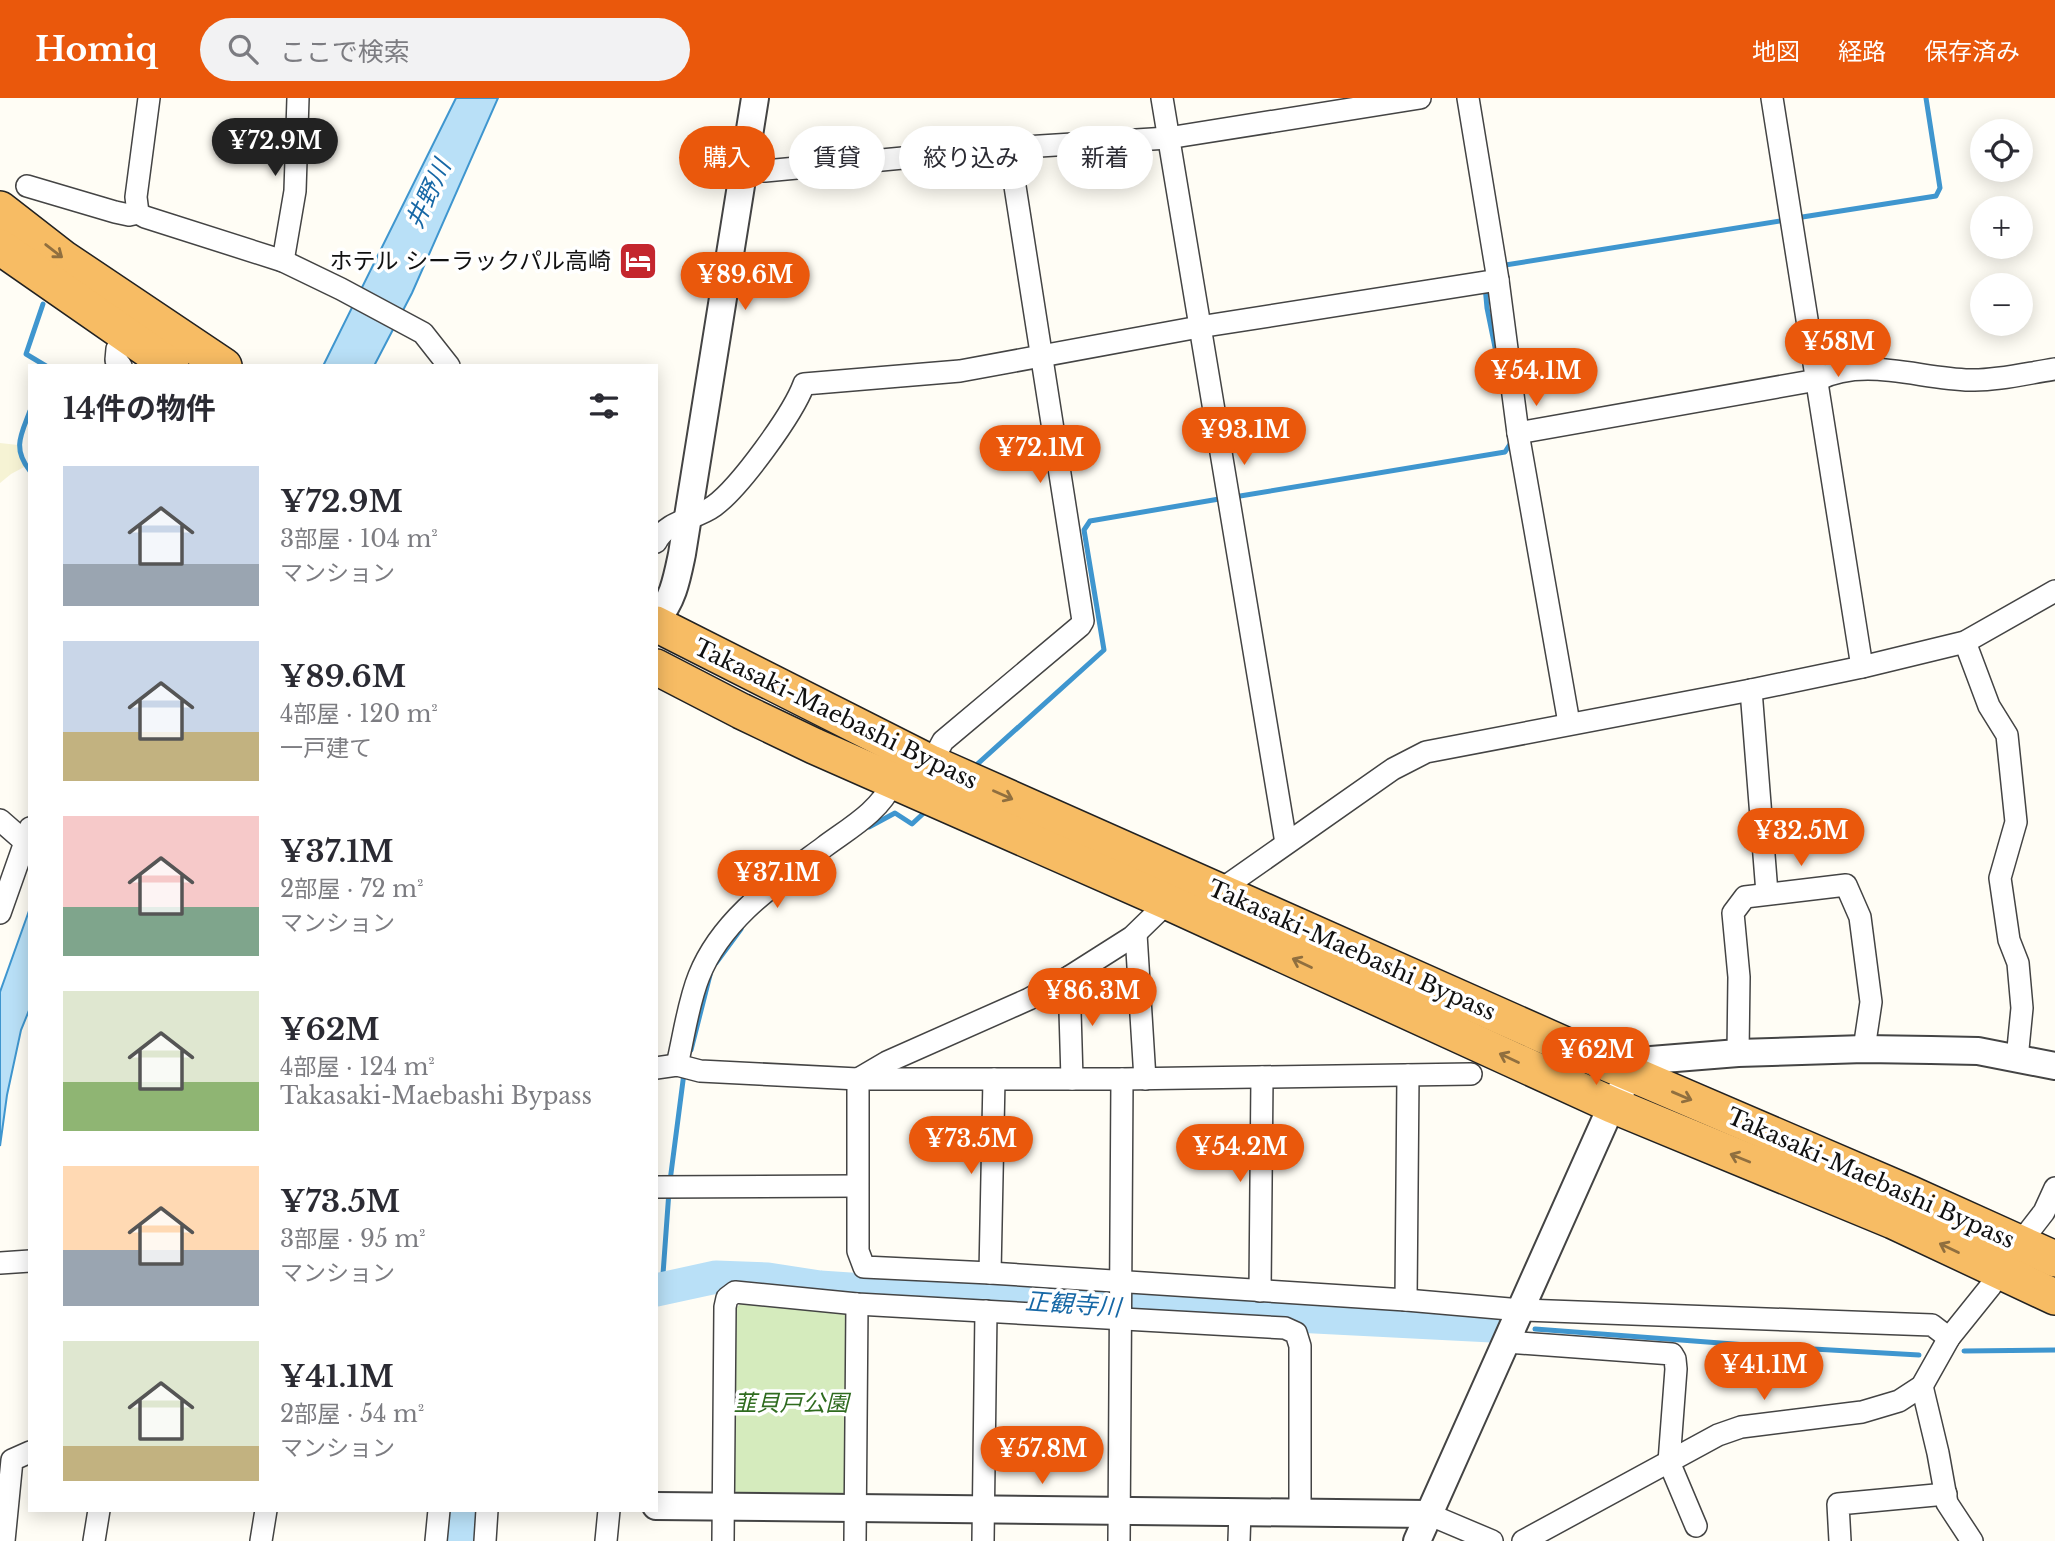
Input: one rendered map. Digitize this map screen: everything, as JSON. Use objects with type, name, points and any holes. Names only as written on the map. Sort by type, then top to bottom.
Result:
[{"type":"highway","points":[[0,209],[63,258],[221,364]]},
{"type":"highway","points":[[0,247],[122,350],[165,364]]},
{"type":"highway","name":"Takasaki-Maebashi Bypass","points":[[658,623],[931,763],[2055,1259]]},
{"type":"highway","name":"Takasaki-Maebashi Bypass","points":[[658,668],[741,711],[893,782],[1168,902],[1612,1105],[1893,1221],[2055,1297]]},
{"type":"street","points":[[138,213],[136,197],[149,98]]},
{"type":"street","points":[[283,261],[295,191],[298,98]]},
{"type":"street","points":[[751,126],[755,98]]},
{"type":"street","points":[[1162,98],[1286,843]]},
{"type":"street","points":[[1043,146],[1168,138],[1420,98]]},
{"type":"street","points":[[1468,98],[1498,280],[1518,433],[1569,723]]},
{"type":"street","points":[[1772,98],[1863,667]]},
{"type":"street","points":[[775,170],[899,158]]},
{"type":"street","points":[[27,186],[115,212],[129,215],[138,213],[283,261],[417,329],[433,344],[448,364]]},
{"type":"street","points":[[658,619],[675,589],[741,189]]},
{"type":"street","points":[[931,763],[943,741],[1083,621],[1015,189]]},
{"type":"street","points":[[658,538],[667,528],[713,507],[725,497],[786,418],[804,384],[948,373],[1199,327],[1498,280]]},
{"type":"street","points":[[1518,433],[1817,380],[1833,372],[1879,369],[1971,380],[2055,369]]},
{"type":"street","points":[[1219,891],[1392,769],[1426,752],[1751,690],[1965,642],[2055,591]]},
{"type":"street","points":[[1965,642],[1989,706],[2007,735],[2016,822],[2000,878],[2009,940],[2018,963],[2022,1008],[2017,1059]]},
{"type":"street","points":[[1751,690],[1767,893]]},
{"type":"street","points":[[893,782],[879,806],[775,884],[743,912],[721,938],[698,978],[677,1067],[858,1079],[1145,1079],[1471,1074]]},
{"type":"street","points":[[0,820],[27,835],[0,913]]},
{"type":"street","points":[[1738,1054],[1739,977],[1734,913],[1745,897],[1846,885],[1860,917],[1871,1002],[1864,1049]]},
{"type":"street","points":[[858,1079],[887,1062],[1028,999],[1069,977],[1136,934],[1168,902]]},
{"type":"street","points":[[1136,934],[1145,1079]]},
{"type":"street","points":[[1069,977],[1072,1079]]},
{"type":"street","points":[[1417,1541],[1612,1105],[1631,1074],[1651,1060],[1864,1049],[1978,1051],[2055,1066]]},
{"type":"street","points":[[1406,1300],[1408,1075]]},
{"type":"street","points":[[1260,1291],[1262,1077]]},
{"type":"street","points":[[858,1079],[858,1251],[864,1267],[990,1273],[1119,1286],[1406,1300],[1521,1310],[1932,1325],[1949,1338]]},
{"type":"street","points":[[990,1273],[994,1079]]},
{"type":"street","points":[[1119,1541],[1122,1079]]},
{"type":"street","points":[[665,1187],[857,1186]]},
{"type":"street","points":[[2020,1243],[2044,1212],[2055,1188]]},
{"type":"street","points":[[1523,1541],[1546,1535],[1669,1462],[1741,1427],[1862,1412],[1899,1401],[1922,1386],[1949,1338],[1999,1273]]},
{"type":"street","points":[[723,1541],[724,1307],[727,1298],[735,1292],[857,1304],[1120,1316],[1285,1328],[1296,1333],[1300,1346],[1300,1511]]},
{"type":"street","points":[[855,1541],[857,1304]]},
{"type":"street","points":[[984,1541],[986,1311]]},
{"type":"street","points":[[1507,1342],[1672,1354],[1676,1369],[1669,1462],[1696,1525]]},
{"type":"street","points":[[1922,1386],[1946,1494],[1952,1512],[1972,1541]]},
{"type":"street","points":[[4,1541],[12,1460],[28,1453]]},
{"type":"street","points":[[1833,1541],[1838,1504],[1946,1494]]},
{"type":"street","points":[[658,1506],[1427,1514],[1492,1541]]},
{"type":"street","points":[[1239,1541],[1240,1511]]},
{"type":"street","points":[[94,1541],[99,1512]]},
{"type":"street","points":[[261,1541],[266,1512]]},
{"type":"street","points":[[436,1541],[439,1512]]},
{"type":"street","points":[[485,1541],[486,1512]]},
{"type":"street","points":[[606,1541],[609,1512]]},
{"type":"shaded area","points":[[0,443],[18,445],[26,466],[0,483]]},
{"type":"green space","name":"韮貝戸公園","points":[[742,1302],[842,1309],[851,1318],[850,1487],[843,1494],[739,1495],[732,1487],[732,1312]]},
{"type":"water","name":"井野川","points":[[456,98],[498,98],[412,293],[375,364],[324,364]]},
{"type":"water","points":[[28,914],[28,1013],[21,1030],[7,1095],[0,1146],[0,992]]},
{"type":"waterway","points":[[1796,218],[1936,196],[1940,188],[1926,98]]},
{"type":"waterway","points":[[1499,266],[1786,220]]},
{"type":"waterway","points":[[1485,286],[1498,362]]},
{"type":"waterway","points":[[43,304],[26,354],[43,364]]},
{"type":"waterway","points":[[28,416],[20,441],[21,455],[28,468]]},
{"type":"waterway","points":[[1234,497],[1505,452],[1512,441]]},
{"type":"waterway","points":[[973,768],[1104,650],[1084,530],[1090,521],[1225,498]]},
{"type":"waterway","points":[[869,827],[895,813],[912,824],[927,810]]},
{"type":"waterway","points":[[716,963],[741,929]]},
{"type":"waterway","points":[[691,1050],[710,975]]},
{"type":"waterway","points":[[670,1181],[684,1073]]},
{"type":"waterway","points":[[662,1288],[669,1191]]},
{"type":"waterway","name":"正観寺川","points":[[658,1290],[716,1277],[768,1279],[820,1287],[1134,1308],[1492,1326]]},
{"type":"waterway","name":"正観寺川","points":[[1535,1329],[1919,1355]]},
{"type":"waterway","name":"正観寺川","points":[[1964,1351],[2055,1350]]},
{"type":"waterway","name":"正観寺川","points":[[461,1541],[464,1512]]},
{"type":"place","name":"ホテル シーラックパル高崎","points":[[638,261]]}]
